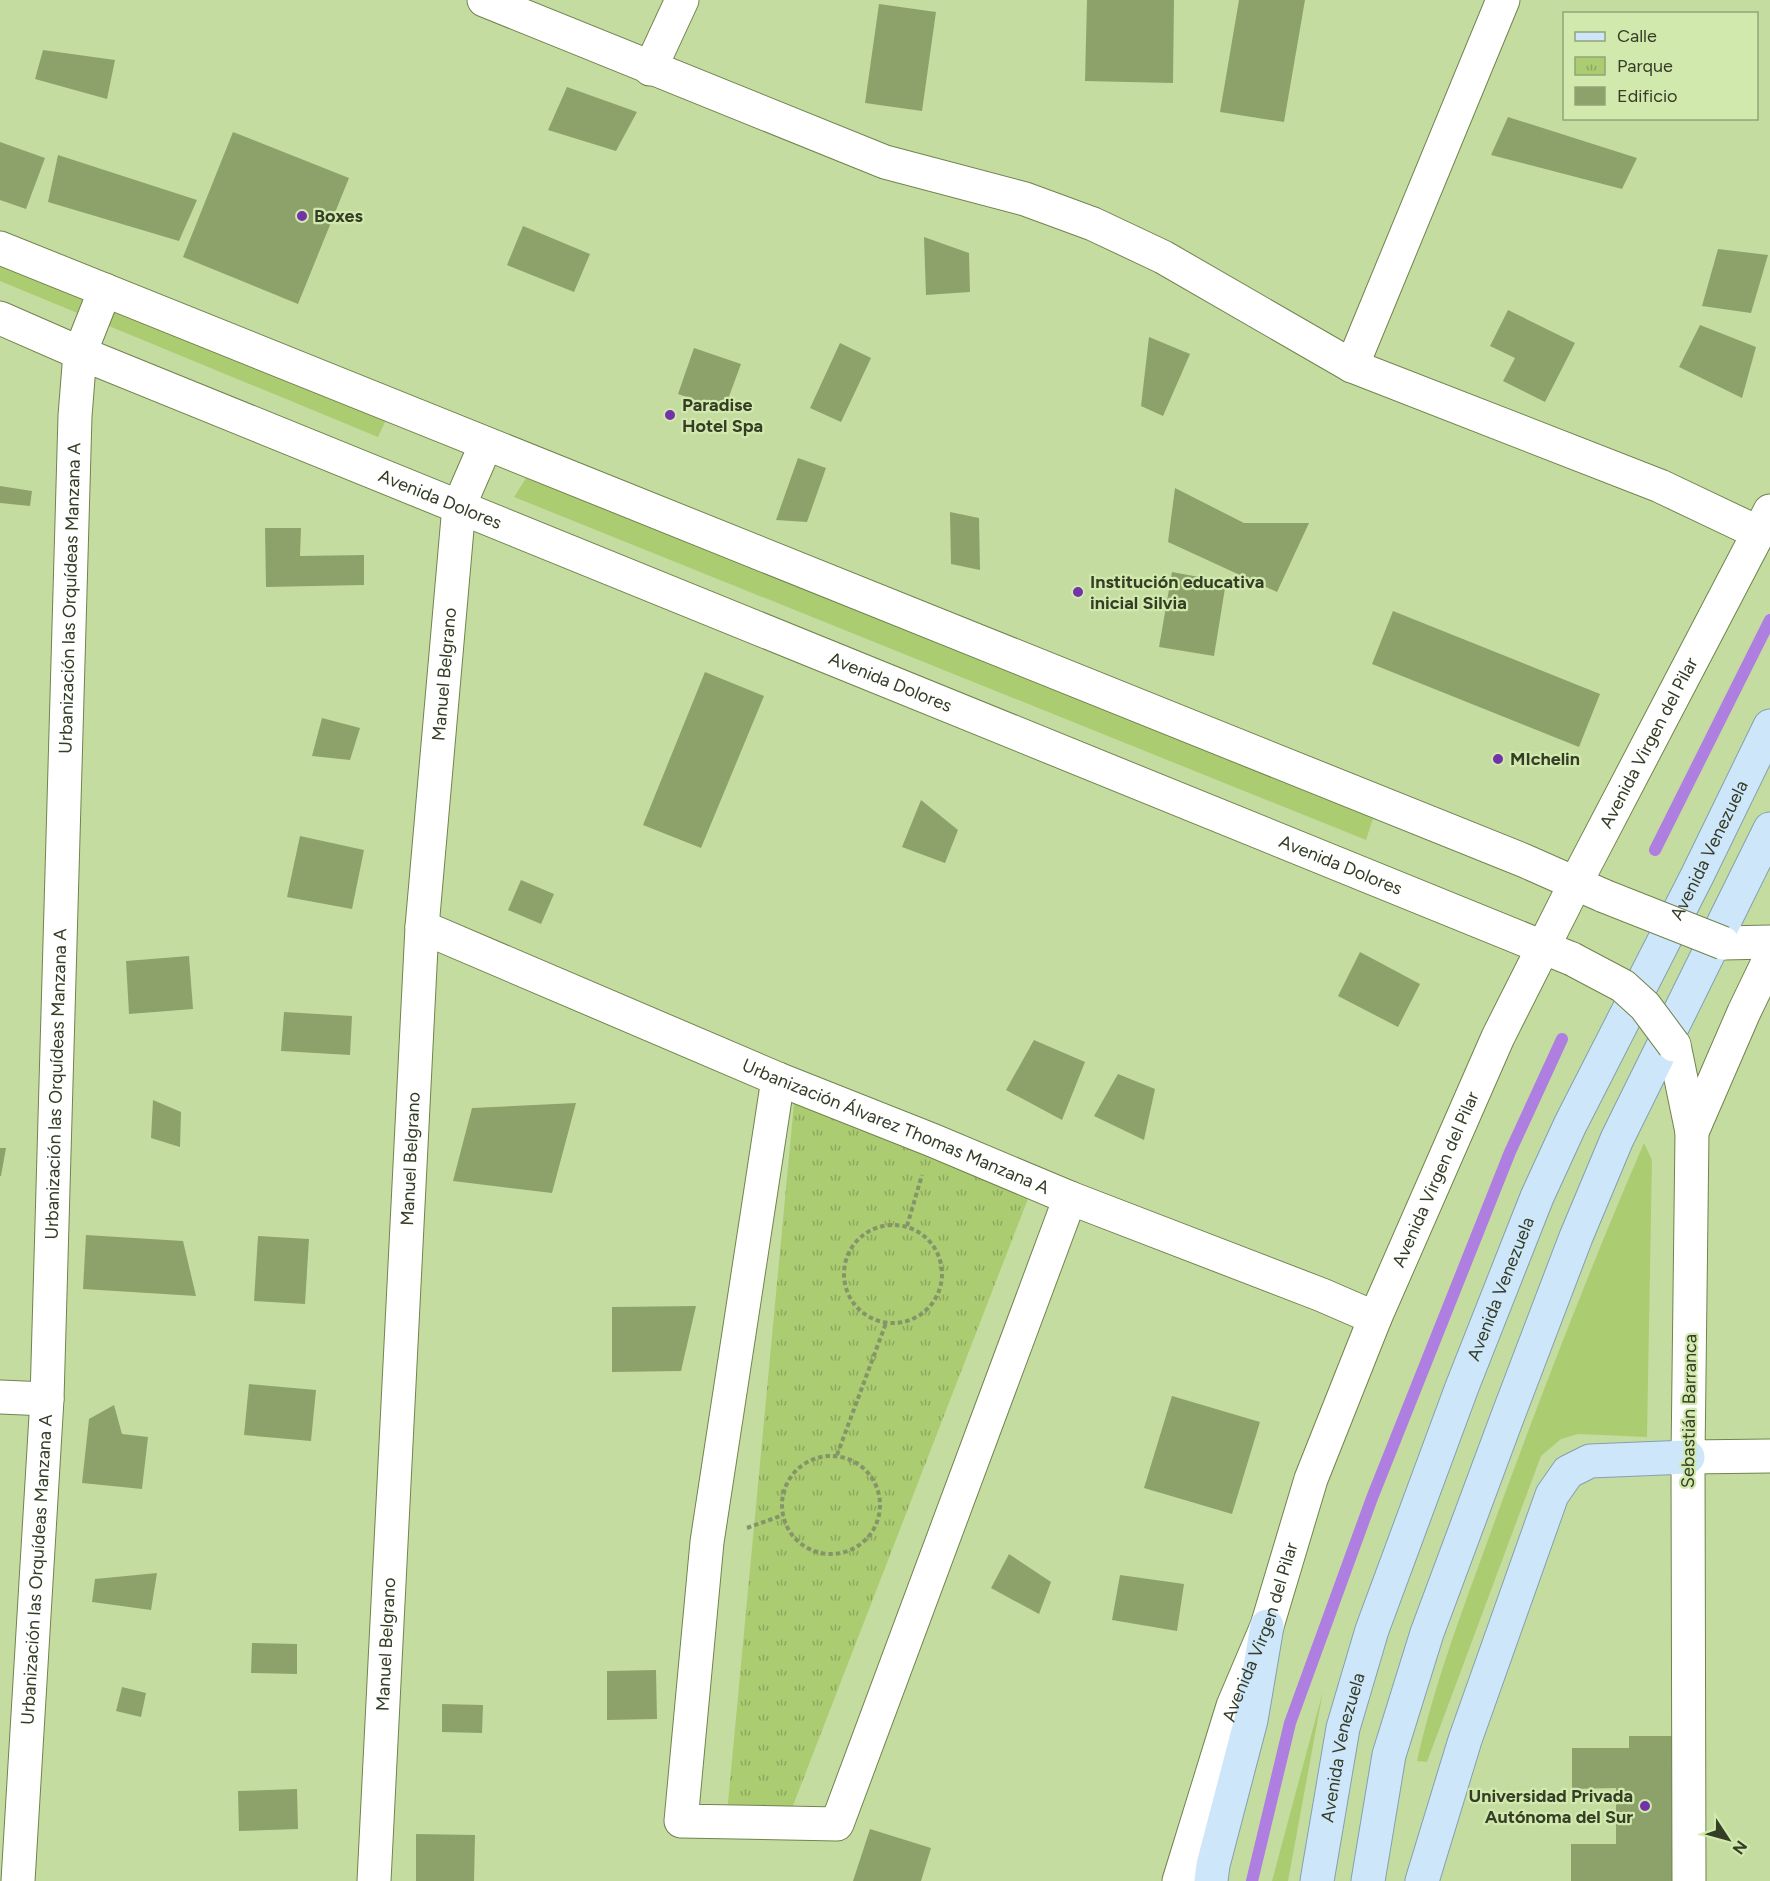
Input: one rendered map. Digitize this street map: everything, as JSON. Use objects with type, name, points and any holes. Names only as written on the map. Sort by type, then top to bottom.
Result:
[{"type":"main road","name":"Avenida Venezuela","points":[[1317,1881],[1343,1728],[1372,1630],[1462,1388],[1538,1197],[1570,1125],[1770,726]]},
{"type":"main road","points":[[1368,1881],[1389,1755],[1427,1633],[1576,1237],[1617,1139],[1770,829]]},
{"type":"main road","points":[[1422,1881],[1465,1740],[1552,1495],[1568,1472],[1590,1461],[1689,1456]]},
{"type":"main road","points":[[1211,1881],[1213,1865],[1251,1720],[1267,1626]]},
{"type":"street","points":[[484,0],[885,162],[1026,199],[1093,224],[1163,257],[1352,366],[1660,486],[1765,522]]},
{"type":"street","points":[[650,69],[682,0]]},
{"type":"street","points":[[1352,366],[1503,0]]},
{"type":"street","points":[[0,248],[1723,943],[1770,942]]},
{"type":"street","name":"Urbanización las Orquídeas Manzana A","points":[[18,1881],[47,1399],[75,428],[80,353],[105,290]]},
{"type":"street","name":"Avenida Dolores","points":[[0,318],[80,353],[1558,953],[1623,987],[1645,1006],[1674,1045],[1692,1132]]},
{"type":"street","name":"Manuel Belgrano","points":[[374,1881],[422,927],[459,506],[486,444]]},
{"type":"street","name":"Avenida Virgen del Pilar","points":[[1179,1881],[1233,1706],[1267,1626],[1311,1479],[1375,1318],[1498,1037],[1558,953],[1765,522]]},
{"type":"street","name":"Urbanización Álvarez Thomas Manzana A","points":[[422,927],[778,1079],[1070,1198],[1322,1295],[1375,1318]]},
{"type":"street","name":"Sebastián Barranca","points":[[1689,1881],[1692,1132],[1770,958]]},
{"type":"street","points":[[778,1079],[707,1542],[681,1821],[837,1824],[1070,1198]]},
{"type":"street","points":[[0,1396],[47,1399]]},
{"type":"street","points":[[1689,1456],[1770,1456]]},
{"type":"path","points":[[907,1226],[932,1140]]},
{"type":"path","points":[[891,1224],[907,1226],[921,1233],[933,1245],[940,1260],[942,1276],[939,1292],[930,1306],[918,1316],[902,1322],[886,1323],[870,1319],[857,1309],[848,1296],[843,1280],[844,1264],[850,1249],[861,1236],[875,1227],[891,1224]]},
{"type":"path","points":[[837,1455],[886,1323]]},
{"type":"path","points":[[837,1455],[853,1460],[867,1470],[876,1484],[880,1501],[879,1518],[871,1533],[859,1546],[843,1552],[826,1554],[811,1550],[798,1542],[788,1530],[783,1515],[782,1500],[786,1485],[795,1472],[807,1462],[821,1456],[837,1455]]},
{"type":"green space","points":[[0,257],[390,411],[378,437],[0,281]]},
{"type":"green space","points":[[533,467],[1375,812],[1366,840],[514,497]]},
{"type":"green space","points":[[794,1103],[1031,1191],[787,1821],[727,1813]]},
{"type":"green space","points":[[1644,1143],[1652,1160],[1647,1437],[1578,1434],[1561,1439],[1541,1456],[1427,1762],[1417,1761],[1443,1667],[1497,1515],[1568,1328]]},
{"type":"green space","points":[[1323,1691],[1288,1881],[1272,1881]]},
{"type":"building","points":[[1087,0],[1174,0],[1173,83],[1085,81]]},
{"type":"building","points":[[1239,0],[1305,0],[1284,122],[1220,112]]},
{"type":"building","points":[[879,4],[936,12],[922,111],[865,103]]},
{"type":"building","points":[[43,50],[115,60],[107,99],[35,79]]},
{"type":"building","points":[[567,87],[637,112],[616,151],[548,130]]},
{"type":"building","points":[[1508,117],[1637,158],[1622,189],[1491,155]]},
{"type":"building","points":[[233,132],[349,178],[298,304],[183,257]]},
{"type":"building","points":[[0,142],[45,158],[26,209],[0,200]]},
{"type":"building","points":[[58,155],[197,200],[179,241],[48,202]]},
{"type":"building","points":[[523,226],[590,254],[574,292],[507,265]]},
{"type":"building","points":[[924,237],[969,253],[970,292],[926,295]]},
{"type":"building","points":[[1718,249],[1768,255],[1751,313],[1702,306]]},
{"type":"building","points":[[1508,310],[1575,343],[1545,402],[1503,381],[1515,358],[1490,346]]},
{"type":"building","points":[[1700,325],[1756,347],[1742,398],[1679,367]]},
{"type":"building","points":[[1149,337],[1190,354],[1163,416],[1141,406]]},
{"type":"building","points":[[840,343],[871,358],[841,422],[810,408]]},
{"type":"building","points":[[694,348],[741,364],[724,410],[678,394]]},
{"type":"building","points":[[798,458],[826,468],[807,522],[776,520]]},
{"type":"building","points":[[0,486],[32,491],[30,506],[0,503]]},
{"type":"building","points":[[1175,488],[1244,523],[1309,523],[1277,592],[1168,542]]},
{"type":"building","points":[[950,512],[979,518],[980,570],[951,564]]},
{"type":"building","points":[[265,528],[301,528],[300,556],[364,555],[364,585],[266,587]]},
{"type":"building","points":[[1172,572],[1226,582],[1214,656],[1159,647]]},
{"type":"building","points":[[1393,611],[1600,694],[1579,747],[1372,664]]},
{"type":"building","points":[[705,672],[764,696],[701,848],[643,825]]},
{"type":"building","points":[[322,718],[360,728],[350,760],[312,756]]},
{"type":"building","points":[[921,800],[958,830],[945,863],[902,847]]},
{"type":"building","points":[[300,836],[364,850],[352,909],[287,897]]},
{"type":"building","points":[[521,880],[554,894],[541,924],[508,910]]},
{"type":"building","points":[[1360,952],[1420,984],[1398,1027],[1338,996]]},
{"type":"building","points":[[189,956],[193,1009],[129,1014],[126,961]]},
{"type":"building","points":[[284,1012],[352,1016],[350,1055],[281,1051]]},
{"type":"building","points":[[1034,1040],[1085,1062],[1062,1120],[1006,1090]]},
{"type":"building","points":[[1118,1074],[1155,1089],[1144,1140],[1094,1116]]},
{"type":"building","points":[[153,1100],[181,1112],[180,1147],[151,1138]]},
{"type":"building","points":[[576,1103],[552,1193],[453,1181],[472,1108]]},
{"type":"building","points":[[0,1148],[6,1148],[1,1176],[0,1176]]},
{"type":"building","points":[[86,1235],[183,1241],[196,1296],[83,1289]]},
{"type":"building","points":[[258,1236],[309,1239],[305,1304],[254,1301]]},
{"type":"building","points":[[696,1306],[681,1371],[612,1372],[612,1307]]},
{"type":"building","points":[[249,1384],[316,1390],[311,1441],[244,1435]]},
{"type":"building","points":[[1172,1396],[1260,1422],[1232,1514],[1144,1488]]},
{"type":"building","points":[[114,1405],[122,1434],[148,1437],[142,1489],[82,1483],[89,1419]]},
{"type":"building","points":[[1009,1554],[1051,1582],[1039,1614],[991,1588]]},
{"type":"building","points":[[157,1573],[151,1610],[92,1602],[95,1579]]},
{"type":"building","points":[[1120,1575],[1184,1584],[1177,1631],[1112,1620]]},
{"type":"building","points":[[252,1643],[297,1644],[297,1674],[251,1673]]},
{"type":"building","points":[[656,1670],[657,1719],[607,1720],[607,1671]]},
{"type":"building","points":[[122,1687],[146,1693],[141,1717],[116,1711]]},
{"type":"building","points":[[442,1704],[483,1705],[482,1733],[442,1732]]},
{"type":"building","name":"Universidad Privada Autónoma del Sur","points":[[1629,1736],[1674,1736],[1674,1881],[1571,1881],[1571,1844],[1616,1844],[1616,1788],[1572,1789],[1572,1748],[1629,1748]]},
{"type":"building","points":[[297,1789],[298,1829],[239,1831],[238,1791]]},
{"type":"building","points":[[870,1829],[931,1848],[921,1881],[853,1881]]},
{"type":"building","points":[[416,1834],[475,1835],[474,1881],[416,1881]]},
{"type":"waterway","points":[[1655,850],[1770,620]]},
{"type":"waterway","points":[[1252,1881],[1290,1723],[1372,1498],[1510,1152],[1562,1039]]},
{"type":"place","name":"Boxes","points":[[302,216]]},
{"type":"place","name":"Paradise Hotel Spa","points":[[670,415]]},
{"type":"place","name":"Institución educativa inicial Silvia","points":[[1078,592]]},
{"type":"place","name":"MIchelin","points":[[1498,759]]},
{"type":"place","name":"Universidad Privada Autónoma del Sur","points":[[1645,1806]]}]
